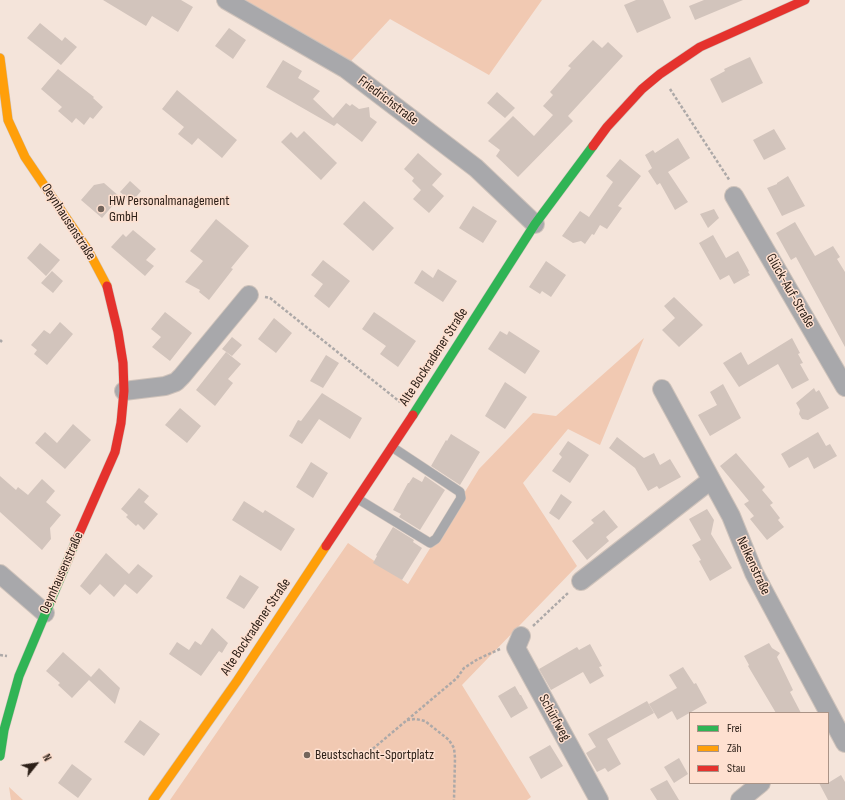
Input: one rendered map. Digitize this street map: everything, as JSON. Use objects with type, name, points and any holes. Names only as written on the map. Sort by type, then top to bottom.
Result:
[{"type":"street","name":"Friedrichstraße","points":[[226,0],[346,69],[476,168],[535,224]]},
{"type":"street","name":"Alte Bockradener Straße","points":[[153,800],[237,681],[358,499],[535,224],[607,128],[642,89],[660,74],[700,47],[805,0]]},
{"type":"street","name":"Oeynhausenstraße","points":[[0,58],[8,120],[24,156],[88,250],[108,288],[123,363],[124,391],[121,423],[115,452],[19,676],[4,730],[0,756]]},
{"type":"street","name":"Glück-Auf-Straße","points":[[734,196],[844,382]]},
{"type":"street","points":[[124,391],[166,386],[176,382],[249,294]]},
{"type":"street","name":"Nelkenstraße","points":[[662,389],[731,516],[754,573],[836,723],[845,743]]},
{"type":"street","points":[[581,581],[712,480]]},
{"type":"street","points":[[0,574],[45,613]]},
{"type":"street","name":"Schürfweg","points":[[518,642],[599,800]]},
{"type":"street","points":[[740,800],[760,784]]},
{"type":"lane","points":[[358,499],[430,543],[436,539],[461,498],[460,492],[392,447]]},
{"type":"path","points":[[660,74],[733,185],[734,196]]},
{"type":"path","points":[[249,294],[270,298],[414,414]]},
{"type":"path","points":[[369,752],[457,678],[464,668],[497,649],[518,642],[581,581]]},
{"type":"path","points":[[406,720],[416,719],[426,721],[449,740],[454,748],[454,800]]},
{"type":"shaded area","points":[[245,0],[542,0],[489,75],[390,19],[351,61]]},
{"type":"shaded area","points":[[644,338],[600,445],[568,429],[523,483],[577,566],[462,685],[531,797],[527,800],[170,800],[348,543],[408,584],[479,469],[533,413],[556,416]]},
{"type":"shaded area","points":[[9,787],[23,800],[11,800]]},
{"type":"building","points":[[103,0],[181,0],[193,7],[178,32],[152,16],[146,26]]},
{"type":"building","points":[[636,0],[663,0],[671,18],[637,33],[624,5]]},
{"type":"building","points":[[704,0],[743,0],[695,20],[689,6]]},
{"type":"building","points":[[40,23],[62,41],[65,37],[77,47],[61,65],[27,38]]},
{"type":"building","points":[[229,28],[246,40],[233,59],[215,46]]},
{"type":"building","points":[[593,40],[602,48],[608,42],[623,56],[568,116],[573,121],[518,177],[496,156],[500,150],[488,141],[513,116],[534,136],[553,115],[543,106],[553,95],[550,92],[571,68],[568,66]]},
{"type":"building","points":[[750,57],[763,83],[722,103],[710,79],[725,71],[724,69]]},
{"type":"building","points":[[283,60],[302,71],[298,78],[320,91],[313,99],[333,118],[346,103],[350,106],[352,104],[359,109],[369,107],[370,117],[377,122],[362,142],[337,123],[334,126],[266,87]]},
{"type":"building","points":[[58,69],[94,97],[93,98],[103,107],[93,119],[90,117],[84,125],[76,118],[72,123],[58,111],[62,107],[41,89]]},
{"type":"building","points":[[177,90],[237,140],[222,158],[198,138],[192,145],[178,134],[184,127],[162,109]]},
{"type":"building","points":[[497,92],[515,108],[505,118],[487,103]]},
{"type":"building","points":[[774,129],[786,149],[764,160],[753,140]]},
{"type":"building","points":[[304,131],[337,163],[321,180],[281,142],[291,132],[297,138]]},
{"type":"building","points":[[678,138],[690,158],[668,172],[688,202],[675,210],[660,183],[657,185],[648,171],[652,168],[645,155],[653,150],[655,153]]},
{"type":"building","points":[[418,153],[442,174],[432,185],[444,196],[429,213],[413,199],[421,190],[412,181],[414,178],[404,169]]},
{"type":"building","points":[[620,159],[641,176],[618,206],[622,208],[607,229],[600,225],[594,235],[592,234],[585,244],[581,241],[573,243],[562,236],[580,211],[589,217],[613,182],[606,176]]},
{"type":"building","points":[[788,176],[805,206],[782,216],[767,188],[777,184]]},
{"type":"building","points":[[130,181],[141,191],[132,202],[120,192]]},
{"type":"building","name":"HW Personalmanagement GmbH","points":[[104,183],[120,197],[102,218],[81,200],[94,185]]},
{"type":"building","points":[[364,201],[394,228],[373,251],[343,224]]},
{"type":"building","points":[[473,206],[497,221],[483,243],[459,228]]},
{"type":"building","points":[[714,209],[719,218],[708,228],[700,214]]},
{"type":"building","points":[[216,219],[249,246],[231,268],[233,269],[209,300],[199,292],[200,290],[185,282],[203,261],[190,251]]},
{"type":"building","points":[[795,222],[815,256],[833,246],[840,257],[837,259],[845,272],[845,347],[796,257],[791,260],[776,233]]},
{"type":"building","points":[[133,230],[156,249],[146,260],[154,266],[145,276],[111,247],[123,234],[126,237]]},
{"type":"building","points":[[713,235],[726,258],[738,251],[750,275],[734,284],[729,275],[720,280],[699,243]]},
{"type":"building","points":[[40,243],[60,260],[46,276],[27,258]]},
{"type":"building","points":[[323,260],[350,281],[329,308],[314,296],[323,284],[311,275]]},
{"type":"building","points":[[546,261],[566,275],[551,297],[542,291],[540,294],[529,287]]},
{"type":"building","points":[[438,269],[457,281],[443,302],[414,283],[422,270],[433,278]]},
{"type":"building","points":[[52,271],[63,281],[53,293],[41,283]]},
{"type":"building","points":[[674,297],[703,325],[679,347],[662,330],[675,318],[664,306]]},
{"type":"building","points":[[165,312],[192,333],[170,361],[152,347],[161,337],[151,329]]},
{"type":"building","points":[[374,312],[416,341],[398,367],[380,354],[386,346],[362,329]]},
{"type":"building","points":[[274,318],[292,333],[276,353],[258,339]]},
{"type":"building","points":[[60,322],[73,334],[47,365],[34,354],[37,350],[31,345],[44,330],[50,334]]},
{"type":"building","points":[[500,331],[507,335],[509,331],[540,351],[525,374],[488,349]]},
{"type":"building","points":[[232,337],[242,345],[232,356],[222,349]]},
{"type":"building","points":[[792,338],[800,353],[798,354],[803,363],[800,364],[809,380],[792,389],[778,364],[739,387],[723,363],[741,352],[748,365]]},
{"type":"building","points":[[226,352],[241,364],[228,379],[233,383],[215,406],[196,390]]},
{"type":"building","points":[[326,355],[339,363],[323,388],[310,381]]},
{"type":"building","points":[[505,382],[527,397],[505,429],[485,416]]},
{"type":"building","points":[[723,384],[741,418],[710,436],[698,415],[717,405],[710,392]]},
{"type":"building","points":[[814,388],[816,392],[819,390],[829,408],[808,420],[802,419],[799,414],[800,410],[796,403]]},
{"type":"building","points":[[322,393],[362,418],[350,439],[319,419],[302,444],[289,436],[298,420],[301,421]]},
{"type":"building","points":[[180,408],[201,426],[187,443],[165,425]]},
{"type":"building","points":[[73,424],[91,440],[65,469],[35,443],[45,432],[57,443]]},
{"type":"building","points":[[818,432],[826,446],[830,444],[837,456],[814,469],[808,457],[789,468],[781,454]]},
{"type":"building","points":[[451,434],[480,452],[460,485],[431,466]]},
{"type":"building","points":[[617,437],[644,458],[654,453],[660,465],[670,459],[681,477],[659,489],[657,486],[648,491],[635,468],[609,448]]},
{"type":"building","points":[[568,441],[589,455],[570,483],[552,471],[562,457],[559,454]]},
{"type":"building","points":[[736,453],[765,487],[762,490],[773,503],[770,505],[780,518],[778,520],[784,527],[767,540],[750,519],[754,516],[744,504],[749,501],[720,466]]},
{"type":"building","points":[[311,462],[328,473],[313,498],[296,487]]},
{"type":"building","points":[[0,476],[16,490],[18,487],[28,495],[42,479],[55,491],[46,502],[61,515],[50,528],[51,539],[42,550],[0,512]]},
{"type":"building","points":[[425,476],[445,490],[420,530],[399,517],[401,514],[393,510],[413,477],[422,482]]},
{"type":"building","points":[[139,488],[149,496],[144,502],[158,514],[144,530],[138,524],[136,526],[126,517],[128,515],[121,509]]},
{"type":"building","points":[[561,494],[572,502],[559,520],[549,513]]},
{"type":"building","points":[[244,501],[263,513],[265,510],[295,529],[281,551],[232,520]]},
{"type":"building","points":[[707,509],[714,520],[711,534],[732,568],[710,581],[699,561],[701,560],[692,545],[701,540],[689,519]]},
{"type":"building","points":[[604,510],[618,527],[606,537],[609,541],[587,560],[572,541],[594,523],[591,520]]},
{"type":"building","points":[[393,527],[414,540],[413,542],[422,548],[402,580],[373,563],[377,556],[376,555]]},
{"type":"building","points":[[106,553],[129,574],[138,564],[153,576],[137,594],[125,584],[114,597],[100,584],[90,595],[80,586]]},
{"type":"building","points":[[240,575],[259,587],[244,609],[226,598]]},
{"type":"building","points":[[212,628],[228,643],[222,653],[219,651],[201,676],[169,654],[177,642],[189,650],[195,641],[201,645]]},
{"type":"building","points":[[769,643],[772,648],[780,653],[777,657],[793,690],[790,692],[800,712],[775,712],[748,666],[749,665],[744,656]]},
{"type":"building","points":[[590,644],[602,666],[599,667],[604,676],[590,684],[583,672],[551,690],[539,669],[577,647],[579,650]]},
{"type":"building","points":[[63,652],[91,677],[99,668],[120,688],[115,704],[89,680],[72,698],[58,685],[60,683],[46,671]]},
{"type":"building","points":[[683,667],[694,684],[696,683],[707,703],[677,720],[672,711],[658,719],[649,704],[677,688],[669,675]]},
{"type":"building","points":[[515,686],[528,708],[511,718],[498,696]]},
{"type":"building","points":[[647,701],[654,713],[607,739],[621,764],[608,772],[605,768],[597,772],[586,753],[596,747],[588,734]]},
{"type":"building","points":[[140,720],[160,734],[144,756],[124,742]]},
{"type":"building","points":[[550,745],[563,766],[541,779],[529,757]]},
{"type":"building","points":[[679,758],[688,774],[674,783],[664,767]]},
{"type":"building","points":[[72,764],[92,779],[78,798],[58,783]]},
{"type":"building","points":[[841,775],[845,782],[845,800],[828,800],[820,784],[829,784],[829,782]]},
{"type":"building","points":[[667,780],[679,800],[657,800],[650,789]]},
{"type":"traffic: fast","points":[[413,415],[535,224],[593,146]]},
{"type":"traffic: fast","points":[[0,756],[4,730],[19,676],[75,543]]},
{"type":"traffic: slow","points":[[0,58],[8,120],[25,157],[88,250],[107,286]]},
{"type":"traffic: slow","points":[[153,800],[237,681],[326,546]]},
{"type":"traffic: jam","points":[[593,146],[607,127],[642,89],[660,74],[700,47],[805,0]]},
{"type":"traffic: jam","points":[[75,543],[115,452],[121,423],[124,391],[123,363],[118,332],[107,286]]},
{"type":"traffic: jam","points":[[326,546],[413,415]]},
{"type":"place","name":"HW Personalmanagement GmbH","points":[[101,209]]},
{"type":"place","name":"Beustschacht-Sportplatz","points":[[307,755]]}]
